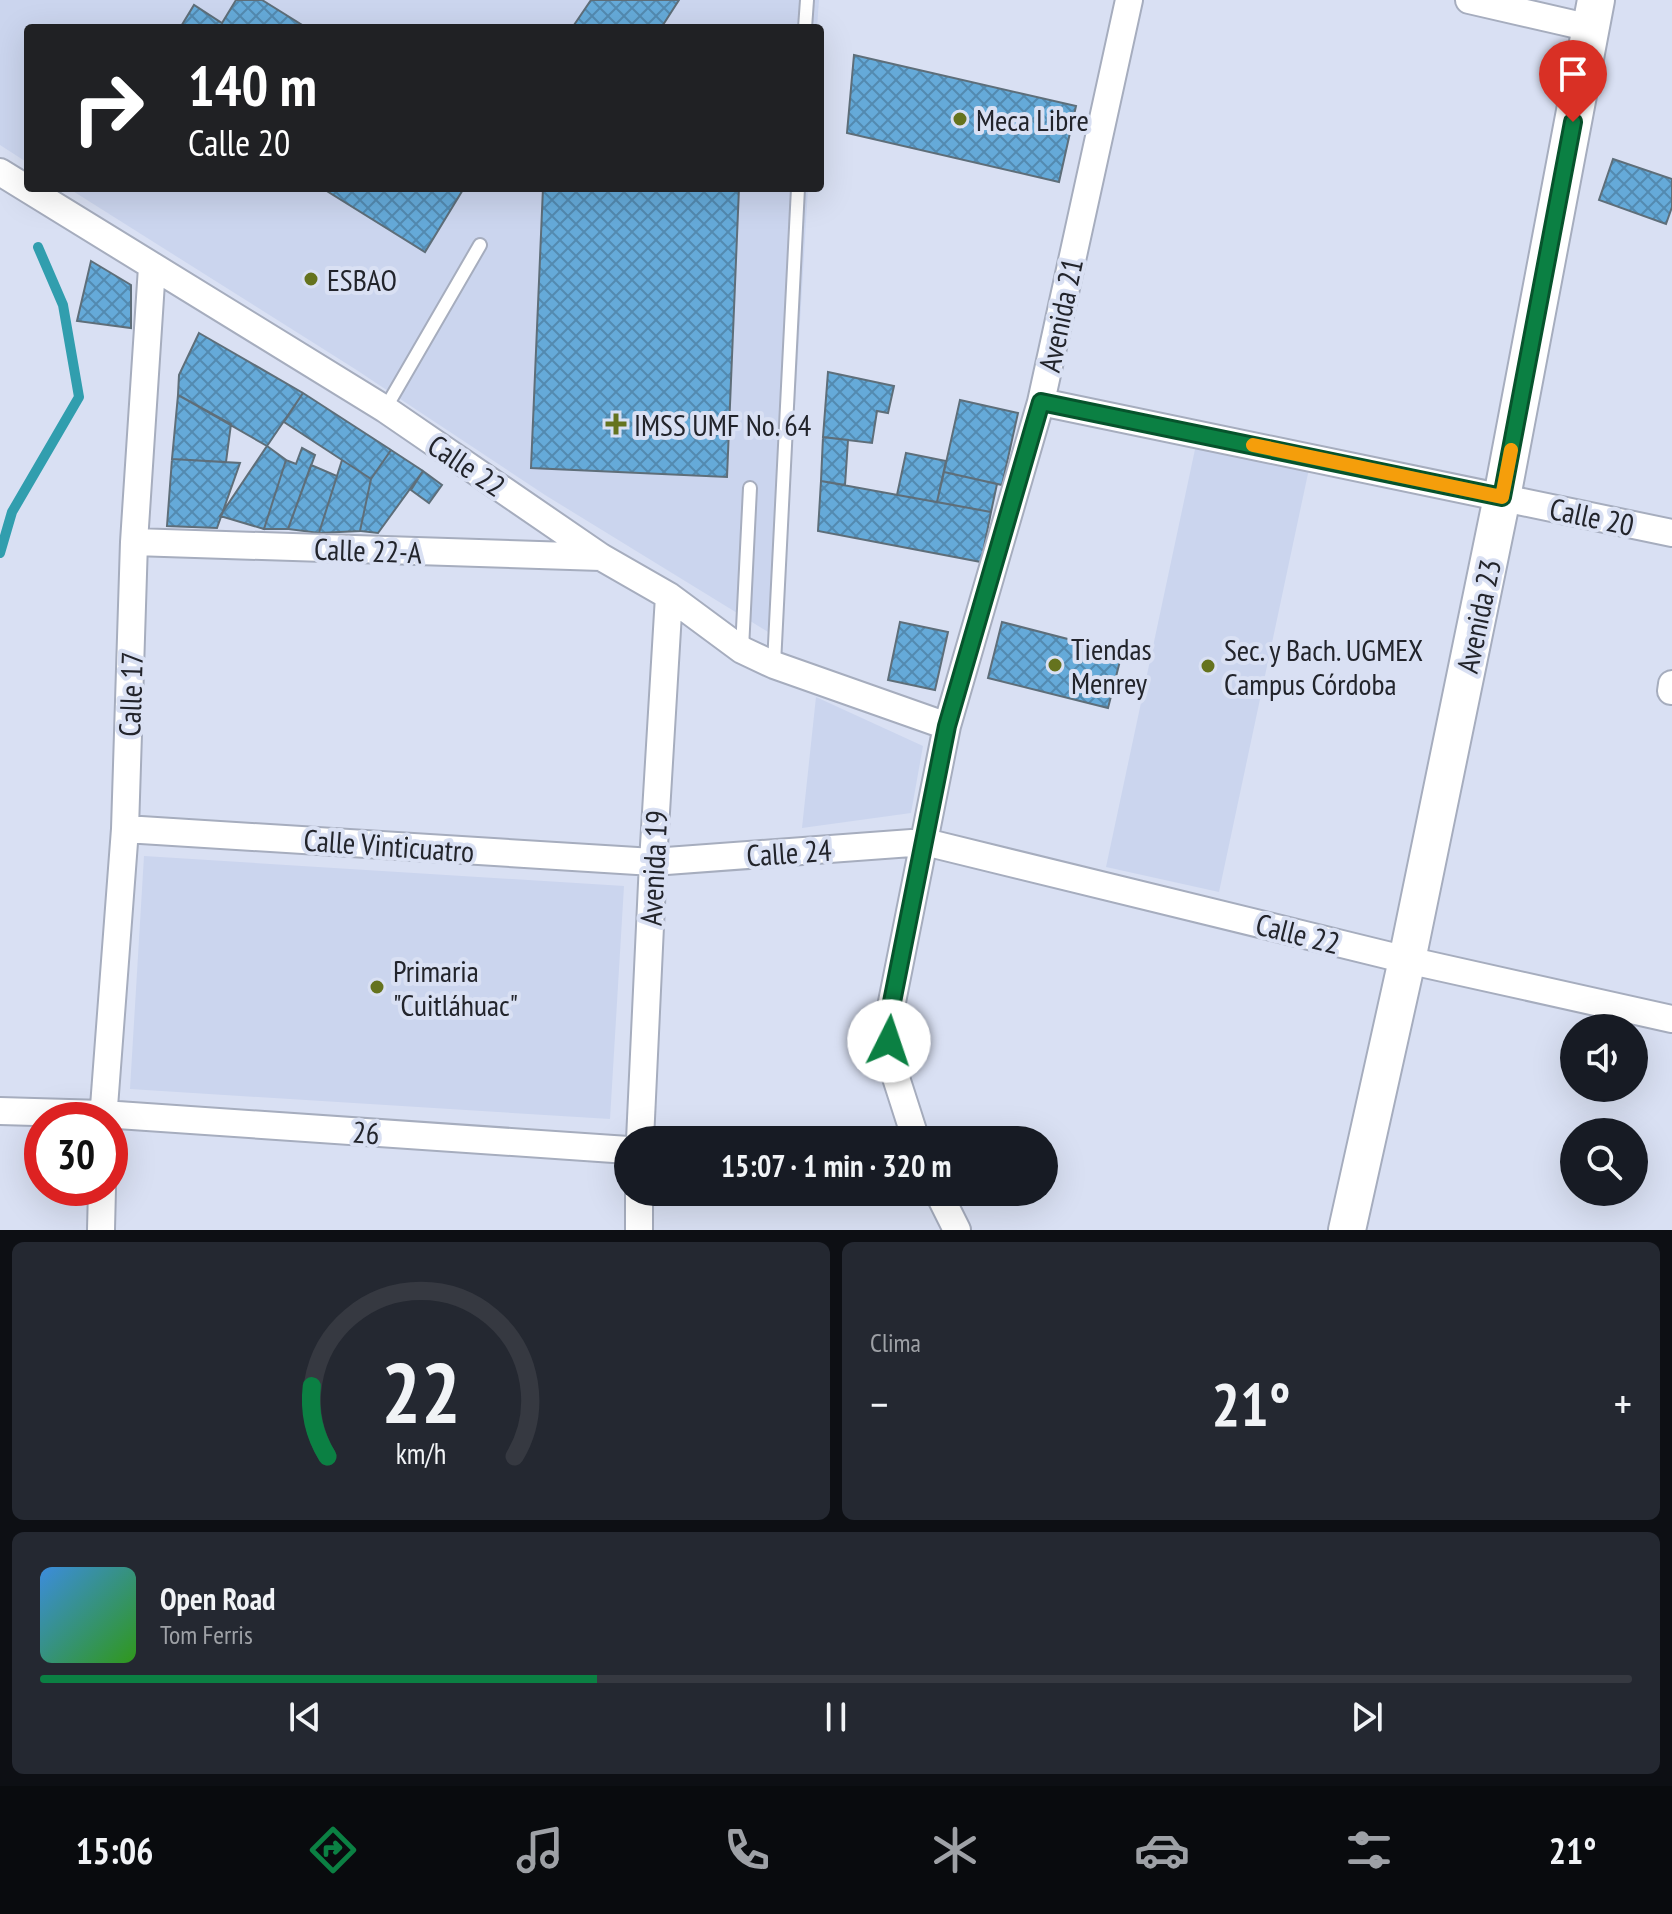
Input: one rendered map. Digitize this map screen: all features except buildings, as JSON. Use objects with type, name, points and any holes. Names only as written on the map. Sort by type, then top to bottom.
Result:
[{"type":"street","name":"Avenida 21","points":[[912,1126],[890,1059],[888,1022],[947,726],[1041,402],[1129,0]]},
{"type":"street","points":[[1469,0],[1594,14]]},
{"type":"street","name":"Avenida 23","points":[[1347,1230],[1407,960],[1502,497],[1594,14]]},
{"type":"street","name":"Calle 22","points":[[0,172],[24,187]]},
{"type":"street","name":"Calle 22","points":[[32,192],[385,409],[601,557],[669,596],[742,650],[774,665],[947,726]]},
{"type":"street","name":"Calle 17","points":[[104,1102],[125,829],[134,542],[152,267]]},
{"type":"street","name":"Calle 20","points":[[1041,402],[1672,533]]},
{"type":"street","name":"Calle 22-A","points":[[134,542],[601,557]]},
{"type":"street","name":"Avenida 19","points":[[641,1126],[669,596]]},
{"type":"street","name":"Calle Vinticuatro","points":[[125,829],[653,862]]},
{"type":"street","name":"Calle 22","points":[[925,842],[1407,960],[1672,1019]]},
{"type":"street","name":"Calle 24","points":[[653,862],[925,842]]},
{"type":"street","name":"26","points":[[0,1111],[24,1112]]},
{"type":"street","name":"26","points":[[128,1119],[614,1149]]},
{"type":"street","points":[[101,1230],[102,1206]]},
{"type":"street","points":[[639,1206],[639,1230]]},
{"type":"street","points":[[945,1206],[957,1230]]},
{"type":"lane","points":[[805,24],[807,0]]},
{"type":"lane","points":[[774,665],[798,192]]},
{"type":"lane","points":[[385,409],[480,245]]},
{"type":"lane","points":[[742,650],[750,488]]},
{"type":"shaded area","points":[[0,0],[819,0],[817,24],[24,24],[24,160],[0,145]]},
{"type":"shaded area","name":"IMSS UMF No. 64","points":[[74,192],[808,192],[781,640],[545,495],[355,369]]},
{"type":"shaded area","name":"Sec. y Bach. UGMEX Campus Córdoba","points":[[1197,440],[1310,464],[1219,892],[1106,867]]},
{"type":"shaded area","points":[[816,697],[923,746],[911,813],[802,828]]},
{"type":"shaded area","name":"Primaria \"Cuitláhuac\"","points":[[144,856],[624,886],[610,1119],[130,1089]]},
{"type":"waterway","points":[[0,553],[12,512],[79,397],[63,305],[38,247]]},
{"type":"slow traffic","points":[[1253,445],[1502,497],[1511,450]]},
{"type":"place","name":"Meca Libre","points":[[960,119]]},
{"type":"place","name":"ESBAO","points":[[311,279]]},
{"type":"place","name":"IMSS UMF No. 64","points":[[616,424]]},
{"type":"place","name":"Tiendas Menrey","points":[[1055,665]]},
{"type":"place","name":"Sec. y Bach. UGMEX Campus Córdoba","points":[[1208,666]]},
{"type":"place","name":"Primaria \"Cuitláhuac\"","points":[[377,987]]},
{"type":"route","points":[[889,1041],[888,1022],[947,726],[1041,402],[1502,497],[1573,122]]}]
